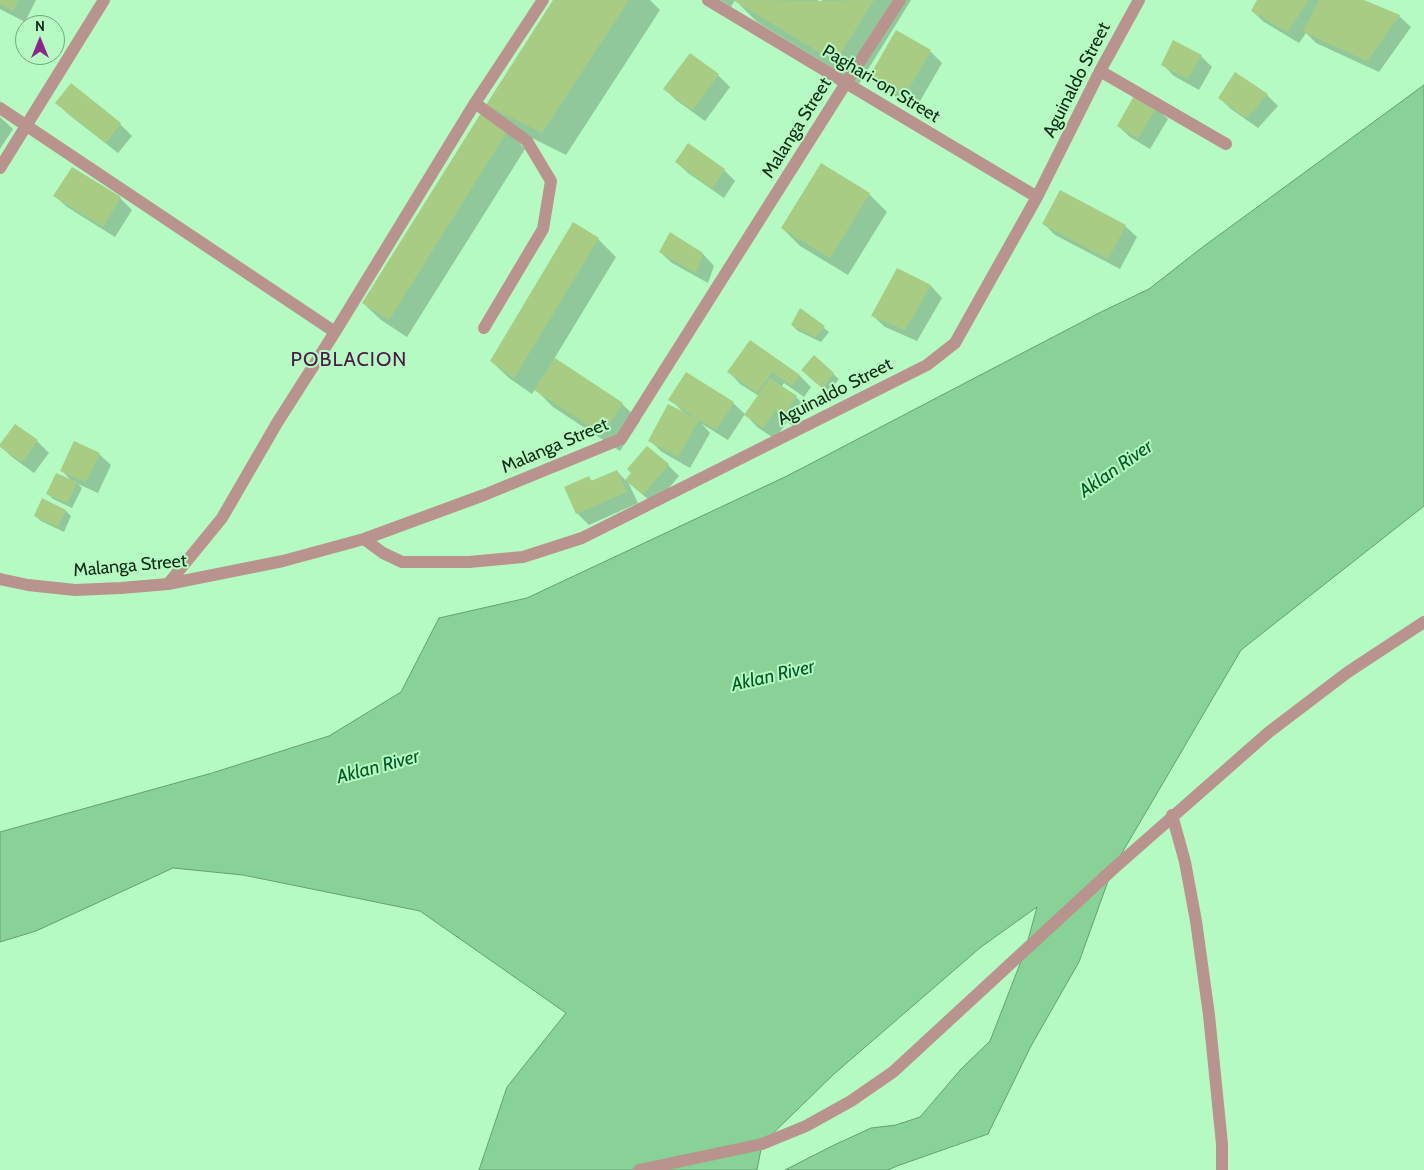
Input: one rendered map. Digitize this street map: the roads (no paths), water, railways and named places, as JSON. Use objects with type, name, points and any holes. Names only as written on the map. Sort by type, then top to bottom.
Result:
[{"type":"street","points":[[0,168],[104,0]]},
{"type":"street","points":[[168,584],[222,518],[277,423],[475,103],[543,0]]},
{"type":"street","name":"Malanga Street","points":[[0,579],[28,585],[75,590],[168,584],[283,561],[364,539],[484,494],[621,439],[900,0]]},
{"type":"street","name":"Aguinaldo Street","points":[[364,539],[383,553],[402,562],[469,562],[523,556],[582,538],[927,365],[955,343],[1037,196],[1100,71],[1139,0]]},
{"type":"street","name":"Paghari-on Street","points":[[711,1],[1037,196]]},
{"type":"street","points":[[1100,71],[1226,144]]},
{"type":"street","points":[[475,103],[527,141],[551,180],[543,229],[484,328]]},
{"type":"street","points":[[0,108],[335,332]]},
{"type":"street","points":[[639,1170],[762,1144],[806,1126],[851,1101],[893,1072],[1172,815],[1269,732],[1348,672],[1424,622]]},
{"type":"street","points":[[1172,815],[1185,862],[1209,1015],[1222,1144],[1222,1170]]},
{"type":"water","name":"Aklan River","points":[[1424,85],[1424,506],[1241,650],[1112,870],[1079,962],[1031,1046],[988,1134],[888,1170],[785,1170],[871,1128],[896,1125],[920,1117],[961,1069],[990,1041],[1025,951],[1037,907],[981,947],[834,1074],[762,1144],[757,1170],[479,1170],[507,1087],[566,1013],[420,911],[243,875],[173,868],[36,931],[0,942],[0,832],[212,773],[329,736],[401,692],[439,618],[527,598],[787,476],[1101,312],[1149,289],[1200,249]]},
{"type":"district","name":"POBLACION","points":[[349,360]]}]
